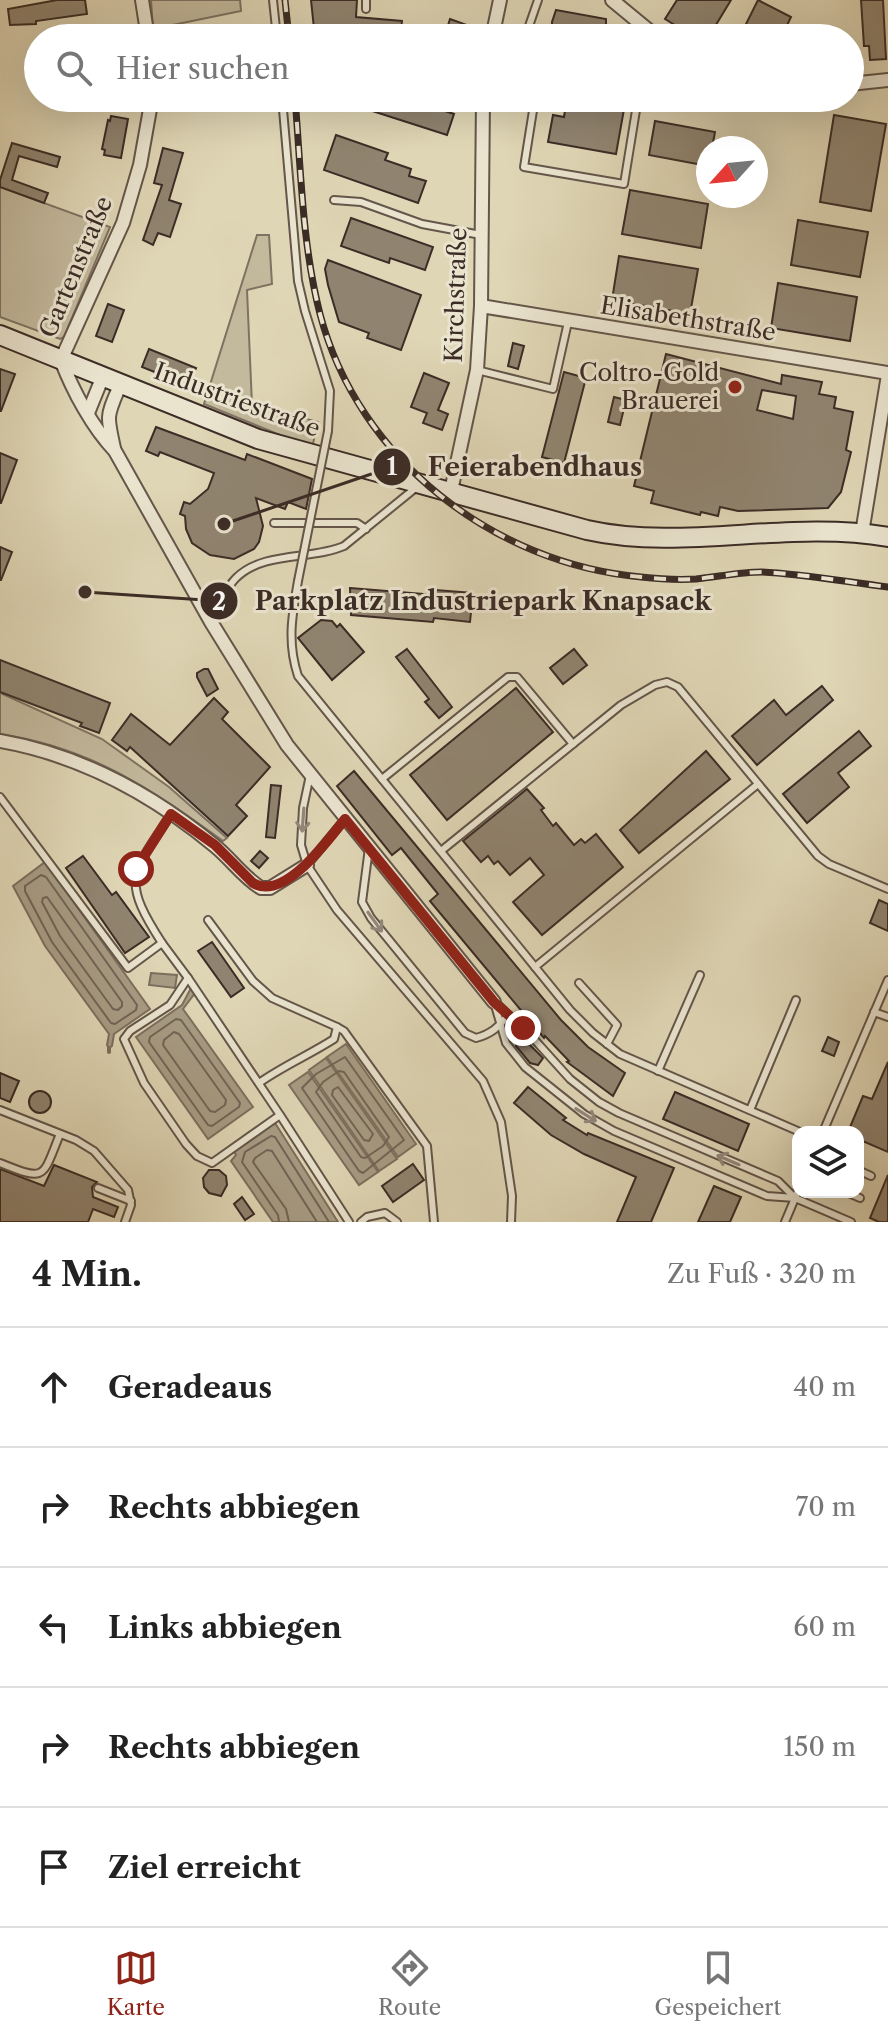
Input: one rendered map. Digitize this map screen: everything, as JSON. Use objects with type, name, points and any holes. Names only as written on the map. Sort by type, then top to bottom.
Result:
[{"type":"main road","name":"Industriestraße","points":[[0,335],[258,439],[542,519],[623,537],[862,533],[888,537]]},
{"type":"street","points":[[142,0],[146,24]]},
{"type":"street","points":[[495,24],[500,0]]},
{"type":"street","points":[[612,0],[641,24]]},
{"type":"street","points":[[864,83],[888,80]]},
{"type":"street","name":"Gartenstraße","points":[[61,360],[123,223],[140,165],[149,112]]},
{"type":"street","name":"Kirchstraße","points":[[451,491],[477,370],[481,306],[483,112]]},
{"type":"street","name":"Elisabethstraße","points":[[481,306],[888,374]]},
{"type":"street","points":[[61,360],[104,440],[115,451]]},
{"type":"street","points":[[862,533],[888,374]]},
{"type":"street","points":[[88,413],[112,379]]},
{"type":"street","points":[[112,379],[107,423],[115,451],[263,709],[310,775],[494,1002]]},
{"type":"street","points":[[0,741],[55,754],[114,778],[215,845],[261,888],[270,888],[307,865]]},
{"type":"lane","points":[[273,0],[276,24]]},
{"type":"lane","points":[[366,0],[366,9]]},
{"type":"lane","points":[[530,24],[538,0]]},
{"type":"lane","points":[[283,112],[298,281],[330,391],[328,431],[289,631],[291,657],[298,676],[570,1010],[607,1044],[620,1054],[792,1128]]},
{"type":"lane","points":[[533,112],[524,167],[624,184],[636,112]]},
{"type":"lane","points":[[334,200],[361,202],[422,224],[481,235]]},
{"type":"lane","points":[[477,370],[553,389],[568,322]]},
{"type":"lane","points":[[211,622],[235,580],[248,570],[265,563],[331,552],[344,546],[421,484]]},
{"type":"lane","points":[[274,523],[357,523],[366,529]]},
{"type":"lane","points":[[382,779],[508,677],[517,677],[573,744]]},
{"type":"lane","points":[[441,851],[621,705],[655,685],[667,682],[678,687],[818,856],[829,864],[888,889]]},
{"type":"lane","points":[[310,775],[303,808],[301,845],[307,865],[337,910],[483,1081],[501,1122],[512,1196],[511,1222]]},
{"type":"lane","points":[[535,967],[758,784]]},
{"type":"lane","points":[[0,797],[128,968],[162,943]]},
{"type":"lane","points":[[171,814],[141,861],[134,880],[141,905],[162,943],[259,1083],[349,1222]]},
{"type":"lane","points":[[307,865],[345,819]]},
{"type":"lane","points":[[369,848],[362,902],[371,918],[465,1033],[476,1038],[499,1027],[508,1015]]},
{"type":"lane","points":[[208,920],[253,981],[272,998],[344,1031],[427,1146],[434,1222]]},
{"type":"lane","points":[[658,1071],[700,975]]},
{"type":"lane","points":[[188,978],[170,1005],[130,1031],[124,1039],[144,1083],[186,1144],[197,1156],[212,1163],[280,1115]]},
{"type":"lane","points":[[826,1126],[888,980]]},
{"type":"lane","points":[[579,983],[617,1025],[607,1044]]},
{"type":"lane","points":[[750,1110],[796,1000]]},
{"type":"lane","points":[[494,1002],[536,1041],[570,1079],[599,1102],[778,1181],[792,1191]]},
{"type":"lane","points":[[494,1002],[506,1043],[525,1067],[578,1110],[604,1125],[767,1196],[792,1194]]},
{"type":"lane","points":[[874,1012],[888,1017]]},
{"type":"lane","points":[[259,1083],[334,1039],[337,1027]]},
{"type":"lane","points":[[0,1110],[94,1151],[124,1184],[131,1201],[125,1222]]},
{"type":"lane","points":[[25,1132],[29,1121]]},
{"type":"lane","points":[[4,1162],[30,1175],[39,1175],[46,1169],[60,1134]]},
{"type":"lane","points":[[864,1173],[871,1176]]},
{"type":"lane","points":[[98,1188],[131,1201]]},
{"type":"lane","points":[[785,1222],[795,1198]]},
{"type":"lane","points":[[805,1198],[851,1222]]},
{"type":"lane","points":[[361,1222],[367,1217],[385,1213],[397,1222]]},
{"type":"shaded area","points":[[151,0],[240,0],[241,11],[177,24],[153,24]]},
{"type":"shaded area","points":[[0,187],[110,227],[64,337],[60,339],[0,317]]},
{"type":"shaded area","points":[[257,235],[269,235],[272,284],[247,290],[252,405],[318,422],[312,448],[204,404]]},
{"type":"shaded area","points":[[0,693],[102,739],[169,787],[227,838],[223,841],[144,788],[91,760],[33,740],[0,734]]},
{"type":"water","points":[[45,862],[150,1009],[114,1034],[109,1048],[109,1034],[45,946],[13,886]]},
{"type":"water","points":[[151,973],[177,975],[175,988],[149,985]]},
{"type":"water","points":[[191,988],[195,993],[183,1009],[253,1107],[208,1139],[136,1037],[182,1005]]},
{"type":"water","points":[[346,1044],[416,1144],[398,1157],[327,1057]]},
{"type":"water","points":[[326,1058],[397,1159],[379,1171],[309,1070]]},
{"type":"water","points":[[308,1072],[378,1172],[359,1185],[289,1085]]},
{"type":"water","points":[[275,1123],[338,1222],[273,1222],[231,1161],[236,1155],[233,1150]]},
{"type":"building","points":[[57,0],[85,0],[87,14],[36,21],[36,24],[10,25],[8,9]]},
{"type":"building","points":[[311,0],[357,0],[356,17],[402,21],[402,24],[314,24]]},
{"type":"building","points":[[677,0],[731,0],[716,24],[673,24],[665,19]]},
{"type":"building","points":[[758,0],[791,17],[788,24],[746,24]]},
{"type":"building","points":[[861,0],[883,0],[886,59],[870,60],[869,46],[864,46]]},
{"type":"building","points":[[556,10],[606,19],[606,24],[552,22]]},
{"type":"building","points":[[375,112],[448,112],[454,114],[447,135]]},
{"type":"building","points":[[565,112],[624,112],[616,154],[548,142],[553,115],[564,117]]},
{"type":"building","points":[[834,115],[886,124],[871,211],[820,202]]},
{"type":"building","points":[[111,116],[128,119],[121,158],[104,155],[105,150],[102,149]]},
{"type":"building","points":[[655,121],[715,132],[714,136],[696,136],[696,164],[649,155]]},
{"type":"building","points":[[336,135],[388,153],[385,160],[411,169],[409,176],[426,181],[418,203],[324,170]]},
{"type":"building","points":[[12,143],[60,157],[57,167],[19,156],[12,180],[48,193],[44,203],[0,187]]},
{"type":"building","points":[[163,148],[183,153],[169,200],[181,204],[170,237],[158,233],[153,245],[143,240],[162,185],[154,183]]},
{"type":"building","points":[[630,190],[696,202],[696,208],[707,208],[701,248],[622,234]]},
{"type":"building","points":[[351,218],[433,247],[425,270],[390,258],[389,263],[341,246]]},
{"type":"building","points":[[798,220],[868,232],[860,277],[791,265]]},
{"type":"building","points":[[619,256],[698,269],[690,314],[612,300]]},
{"type":"building","points":[[328,260],[421,295],[401,350],[367,338],[369,333],[339,322],[325,269]]},
{"type":"building","points":[[778,283],[857,297],[850,341],[771,328]]},
{"type":"building","points":[[108,304],[124,310],[112,342],[96,336]]},
{"type":"building","points":[[513,343],[524,346],[518,369],[508,366]]},
{"type":"building","points":[[149,349],[196,368],[189,386],[142,367]]},
{"type":"building","points":[[666,354],[781,384],[782,375],[822,382],[819,394],[836,397],[834,408],[853,412],[846,450],[851,452],[841,492],[828,508],[738,511],[720,507],[718,516],[701,512],[700,515],[651,503],[654,491],[634,486]],"holes":[[[762,390],[796,396],[793,419],[757,410]]]},
{"type":"building","points":[[0,369],[15,374],[1,411],[0,411]]},
{"type":"building","points":[[564,372],[586,378],[564,463],[542,457]]},
{"type":"building","points":[[424,373],[449,383],[438,410],[448,414],[442,430],[423,423],[427,413],[411,407]]},
{"type":"building","points":[[614,397],[626,400],[620,425],[608,422]]},
{"type":"building","points":[[156,427],[245,460],[247,454],[312,479],[306,509],[288,502],[285,509],[256,498],[263,526],[254,549],[234,559],[210,555],[192,543],[185,516],[180,514],[184,502],[190,504],[208,489],[214,473],[160,452],[158,456],[146,451]]},
{"type":"building","points":[[0,453],[17,460],[1,503],[0,503]]},
{"type":"building","points":[[0,547],[12,552],[1,580],[0,580]]},
{"type":"building","points":[[350,588],[436,595],[436,590],[473,593],[470,622],[351,615]]},
{"type":"building","points":[[321,620],[332,621],[337,627],[340,624],[364,652],[332,680],[298,638]]},
{"type":"building","points":[[407,649],[452,707],[439,718],[425,702],[429,699],[396,657]]},
{"type":"building","points":[[574,649],[587,665],[563,684],[550,668]]},
{"type":"building","points":[[0,660],[110,703],[99,733],[80,726],[82,723],[0,692]]},
{"type":"building","points":[[208,669],[218,689],[207,696],[197,677],[197,673]]},
{"type":"building","points":[[822,686],[833,700],[757,765],[732,736],[774,700],[786,715]]},
{"type":"building","points":[[516,688],[553,732],[447,820],[410,775]]},
{"type":"building","points":[[214,698],[228,712],[222,719],[270,767],[236,805],[247,816],[228,836],[130,747],[127,751],[112,740],[131,714],[170,745]]},
{"type":"building","points":[[859,731],[871,746],[838,773],[849,787],[807,823],[783,794]]},
{"type":"building","points":[[706,751],[730,779],[639,853],[620,830]]},
{"type":"building","points":[[354,771],[561,1020],[588,1047],[625,1073],[613,1096],[567,1062],[544,1038],[430,901],[438,894],[401,848],[392,855],[337,786]]},
{"type":"building","points":[[271,785],[281,786],[275,838],[266,837]]},
{"type":"building","points":[[527,789],[544,808],[541,810],[553,826],[556,823],[574,845],[581,839],[585,843],[596,834],[623,867],[542,935],[513,902],[544,875],[530,858],[510,875],[498,861],[494,864],[488,856],[481,862],[463,841]]},
{"type":"building","points":[[260,851],[268,858],[259,868],[251,861]]},
{"type":"building","points":[[83,856],[112,895],[116,892],[149,937],[125,953],[66,868]]},
{"type":"building","points":[[879,900],[888,904],[888,931],[870,923]]},
{"type":"building","points":[[212,942],[244,988],[231,997],[198,951]]},
{"type":"building","points":[[522,1037],[543,1058],[538,1065],[530,1063],[516,1046],[517,1040]]},
{"type":"building","points":[[828,1037],[839,1042],[834,1056],[822,1051]]},
{"type":"building","points":[[888,1062],[888,1152],[864,1142],[864,1126],[850,1126],[863,1096],[872,1099]]},
{"type":"building","points":[[0,1073],[19,1081],[10,1102],[0,1098]]},
{"type":"building","points":[[528,1087],[566,1118],[563,1120],[587,1135],[674,1168],[651,1222],[617,1222],[636,1177],[584,1154],[551,1135],[514,1103]]},
{"type":"building","points":[[40,1091],[48,1094],[51,1102],[48,1110],[40,1113],[32,1110],[29,1102],[32,1094]]},
{"type":"building","points":[[675,1092],[749,1124],[738,1151],[663,1119]]},
{"type":"building","points":[[413,1164],[424,1180],[393,1202],[382,1186]]},
{"type":"building","points":[[54,1165],[97,1182],[92,1187],[93,1197],[118,1207],[114,1217],[93,1209],[88,1222],[0,1222],[0,1169],[44,1186]]},
{"type":"building","points":[[209,1170],[219,1170],[226,1176],[227,1185],[221,1196],[209,1193],[204,1187],[203,1178]]},
{"type":"building","points":[[888,1175],[888,1222],[879,1222],[870,1218]]},
{"type":"building","points":[[714,1186],[741,1197],[730,1222],[698,1222]]},
{"type":"building","points":[[242,1197],[254,1214],[245,1220],[234,1204]]},
{"type":"railway","points":[[285,0],[288,24]]},
{"type":"railway","points":[[296,112],[309,261],[320,314],[339,366],[366,414],[400,458],[440,495],[485,526],[534,551],[587,568],[675,579],[762,572],[888,587]]},
{"type":"place","name":"Coltro-Gold Brauerei","points":[[735,387]]},
{"type":"place","name":"Feierabendhaus","points":[[224,524]]},
{"type":"place","name":"Parkplatz Industriepark Knapsack","points":[[85,592]]},
{"type":"route","points":[[136,869],[171,814],[215,845],[253,883],[261,888],[270,888],[307,865],[345,819],[494,1002],[523,1028]]}]
